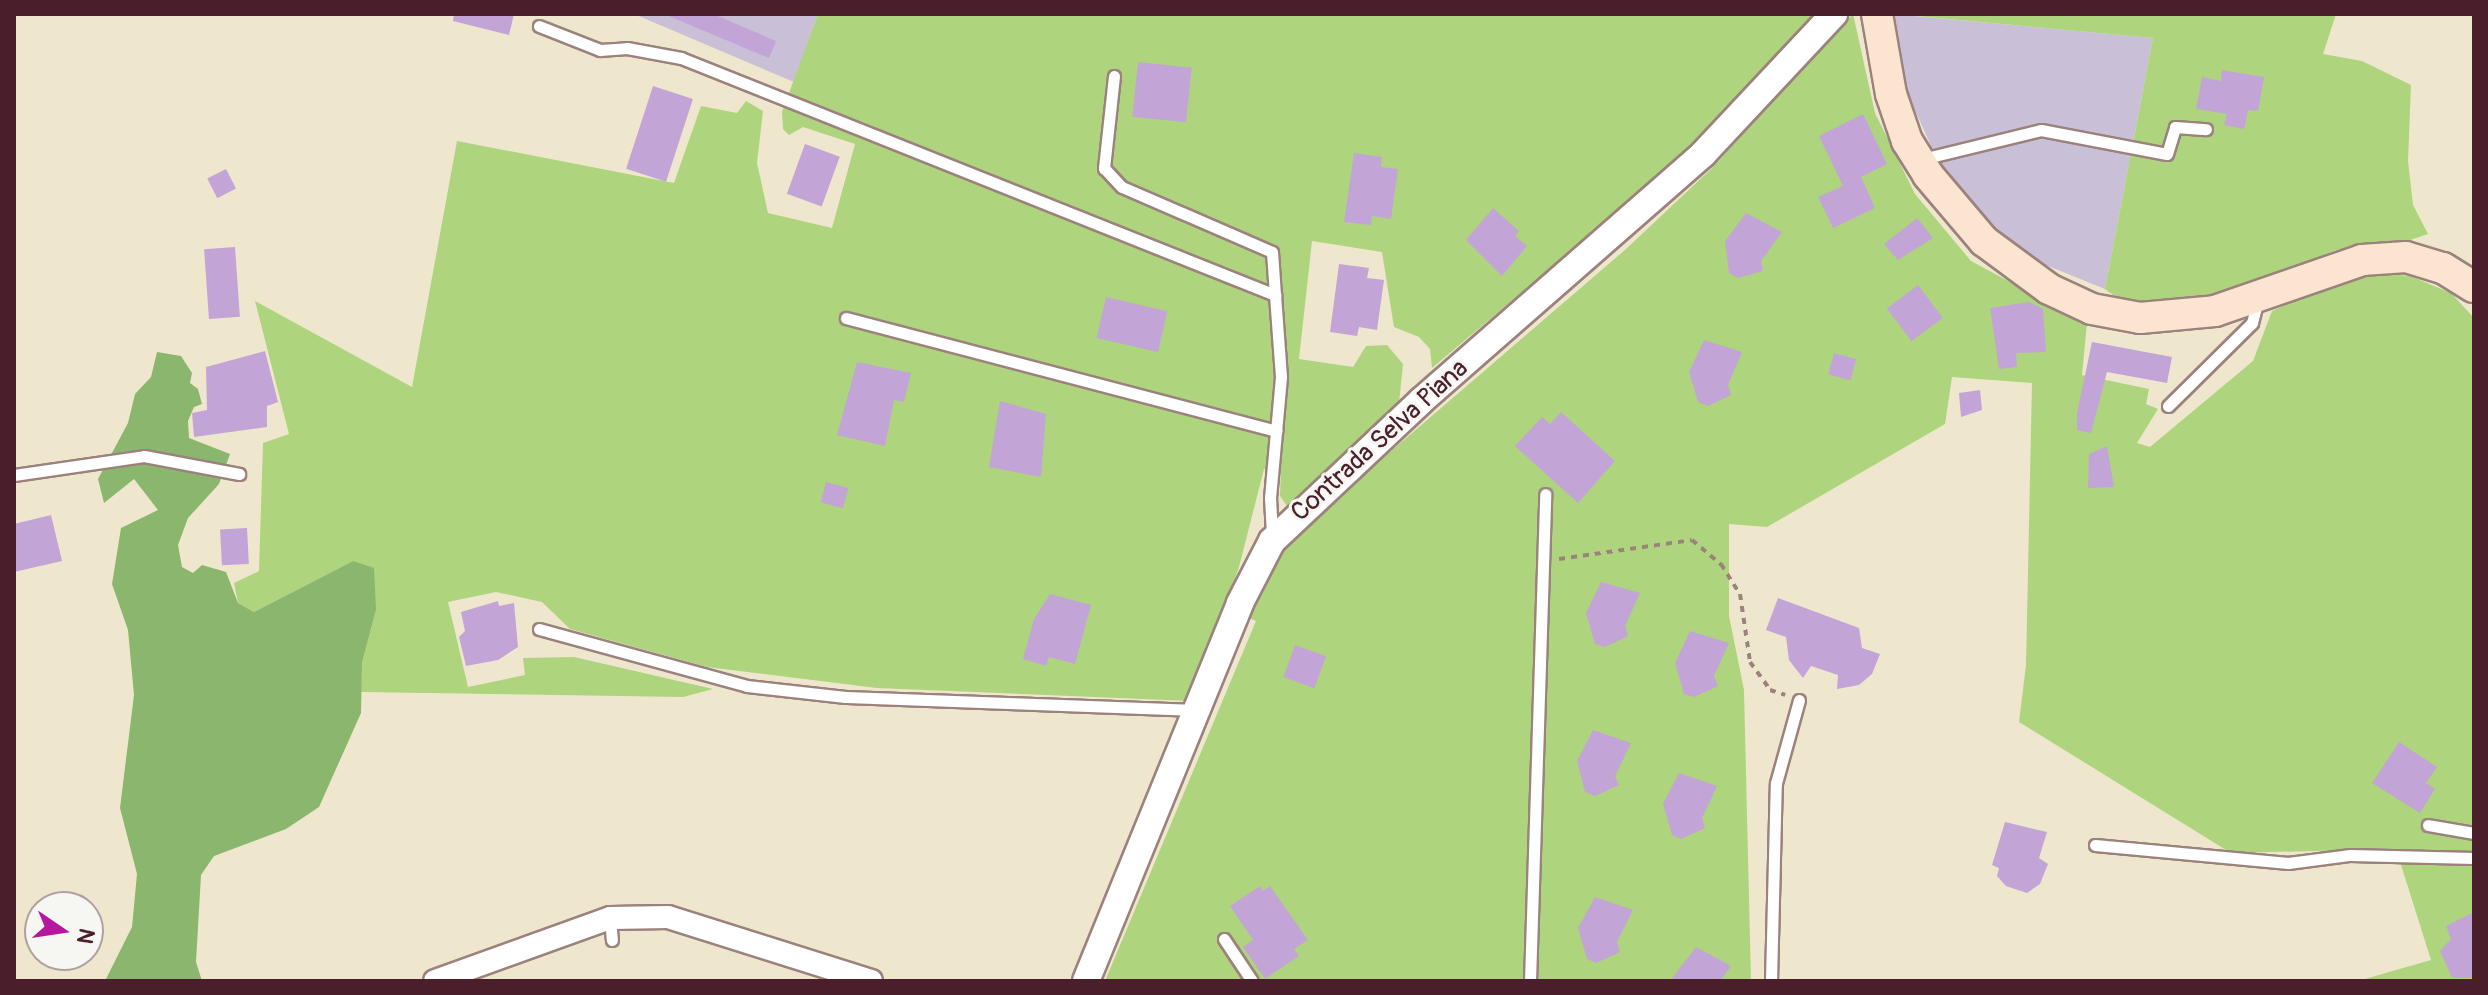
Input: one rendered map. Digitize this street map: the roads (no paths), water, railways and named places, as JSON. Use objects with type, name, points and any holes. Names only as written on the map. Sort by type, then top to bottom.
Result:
[{"type":"main road","points":[[1877,14],[1891,94],[1918,160],[1984,241],[2049,289],[2092,309],[2140,318],[2215,311],[2362,260],[2406,257],[2443,268],[2474,287]]},
{"type":"street","name":"Contrada Selva Piana","points":[[1086,981],[1199,710],[1240,603],[1272,541],[1421,401],[1703,154],[1834,14]]},
{"type":"street","points":[[435,981],[611,929],[668,917],[712,927],[871,981]]},
{"type":"lane","points":[[539,26],[600,50],[627,48],[681,58],[1275,295]]},
{"type":"lane","points":[[1114,76],[1104,168],[1122,187],[1272,252],[1281,377],[1270,497],[1272,541]]},
{"type":"lane","points":[[1918,160],[2041,130],[2167,154],[2175,127],[2206,129]]},
{"type":"lane","points":[[2168,406],[2252,323],[2259,295]]},
{"type":"lane","points":[[846,318],[1276,431]]},
{"type":"lane","points":[[14,475],[144,456],[239,474]]},
{"type":"lane","points":[[1530,981],[1545,494]]},
{"type":"lane","points":[[539,629],[747,686],[845,697],[1199,710]]},
{"type":"lane","points":[[1771,981],[1776,783],[1799,700]]},
{"type":"lane","points":[[2428,825],[2474,833]]},
{"type":"lane","points":[[2095,845],[2288,863],[2350,855],[2474,858]]},
{"type":"lane","points":[[1224,939],[1252,981]]}]
